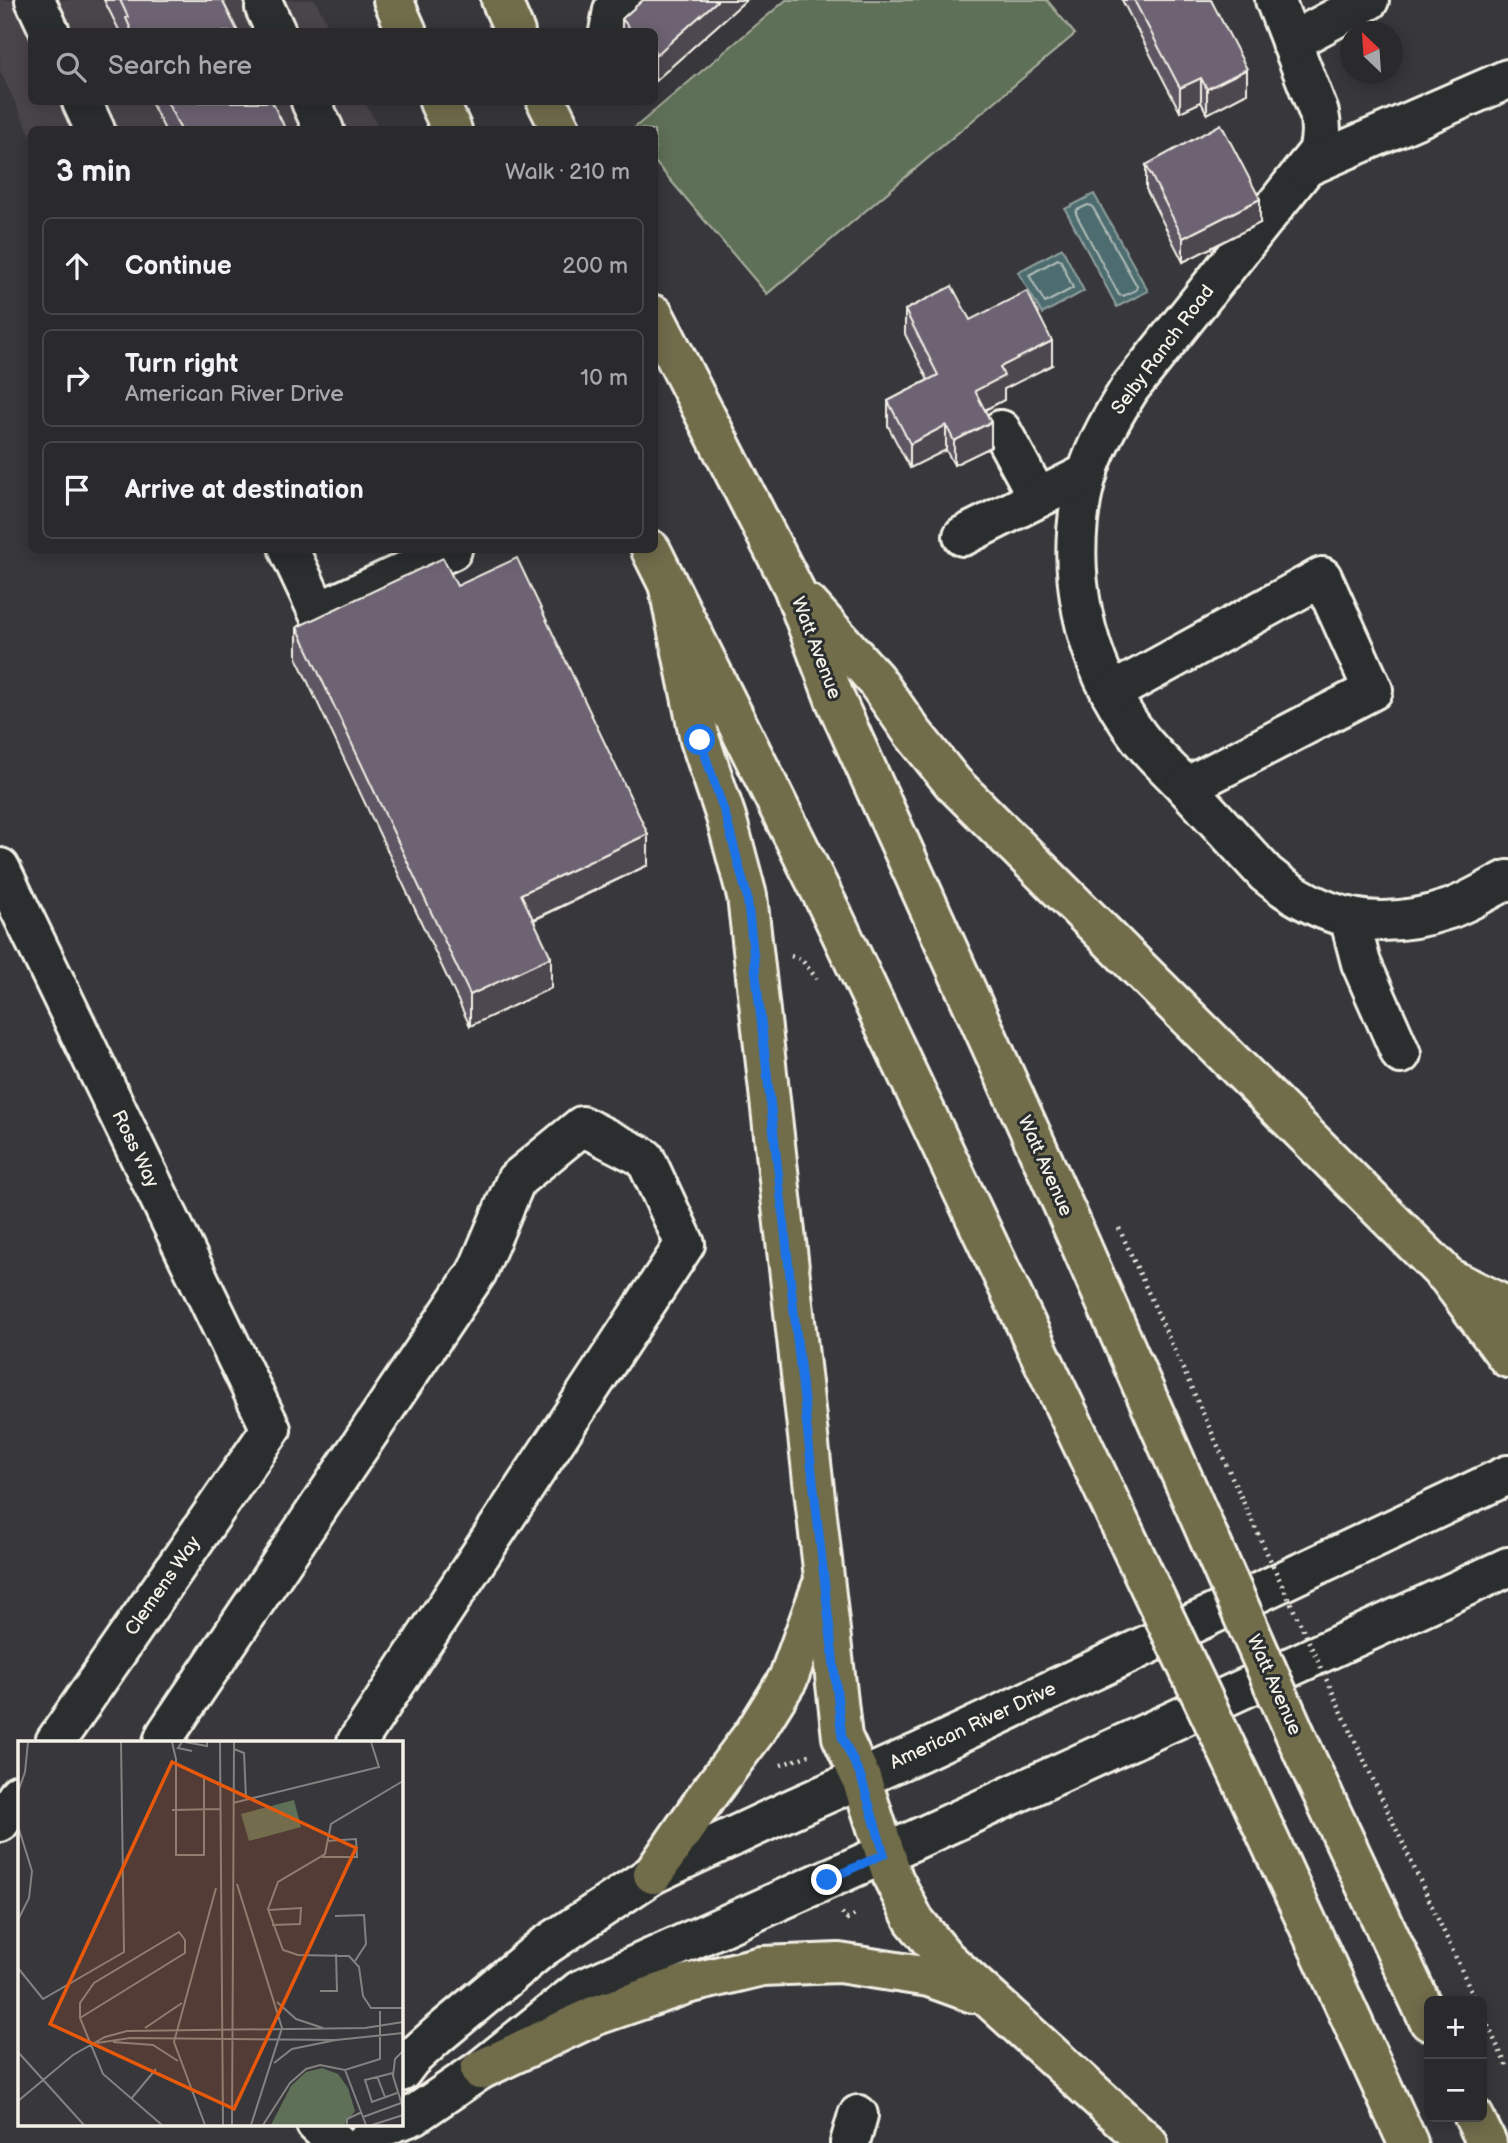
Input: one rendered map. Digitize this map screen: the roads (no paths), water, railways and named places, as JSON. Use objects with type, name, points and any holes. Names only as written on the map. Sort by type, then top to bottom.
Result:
[{"type":"main road","points":[[393,0],[405,28]]},
{"type":"main road","points":[[501,0],[513,28]]},
{"type":"main road","points":[[440,105],[450,126]]},
{"type":"main road","points":[[548,105],[559,126]]},
{"type":"main road","name":"Watt Avenue","points":[[658,323],[793,587],[835,699],[1062,1204],[1305,1756],[1424,2010]]},
{"type":"main road","points":[[652,553],[833,916],[1244,1785],[1408,2143]]},
{"type":"main road","points":[[793,587],[875,678],[912,732],[953,783],[1448,1277],[1508,1359]]},
{"type":"main road","points":[[669,588],[700,740],[726,817],[747,896],[842,1737],[861,1777],[893,1878],[914,1920],[946,1959],[1148,2143]]},
{"type":"main road","points":[[1448,1277],[1508,1307]]},
{"type":"main road","points":[[653,1874],[755,1732],[788,1679],[825,1579]]},
{"type":"main road","points":[[480,2070],[594,2016],[687,1984],[762,1966],[839,1963],[929,1977],[988,1999]]},
{"type":"main road","points":[[1476,2122],[1487,2143]]},
{"type":"street","points":[[35,0],[48,28]]},
{"type":"street","name":"Selby Ranch Road","points":[[1275,0],[1319,113],[1322,127],[1318,152],[1130,388],[1111,417],[1087,473],[1076,532],[1077,592],[1090,646],[1111,693],[1139,737],[1266,874],[1311,905],[1366,920],[1410,919],[1451,908],[1508,880]]},
{"type":"street","points":[[1292,42],[1369,0]]},
{"type":"street","points":[[1306,167],[1508,79]]},
{"type":"street","points":[[83,105],[93,126]]},
{"type":"street","points":[[312,105],[322,126]]},
{"type":"street","points":[[1001,430],[1038,498]]},
{"type":"street","points":[[964,536],[1087,473]]},
{"type":"street","points":[[290,553],[317,612],[445,553]]},
{"type":"street","points":[[1111,693],[1322,577],[1373,690],[1186,787]]},
{"type":"street","name":"Ross Way","points":[[0,869],[271,1429]]},
{"type":"street","points":[[1349,917],[1361,963],[1401,1054]]},
{"type":"street","points":[[164,1741],[477,1272],[516,1180],[583,1126],[645,1158],[685,1244],[358,1741]]},
{"type":"street","name":"Clemens Way","points":[[56,1741],[271,1429]]},
{"type":"street","name":"American River Drive","points":[[402,2071],[440,2033],[542,1948],[653,1874],[1508,1475]]},
{"type":"street","points":[[402,2120],[414,2115],[480,2070],[580,1990],[884,1854],[1508,1567]]},
{"type":"street","points":[[0,1822],[18,1795]]},
{"type":"street","points":[[318,2126],[337,2143]]},
{"type":"water","points":[[1094,194],[1148,291],[1117,307],[1065,209]]},
{"type":"water","points":[[1062,248],[1084,291],[1042,314],[1018,272]]}]
